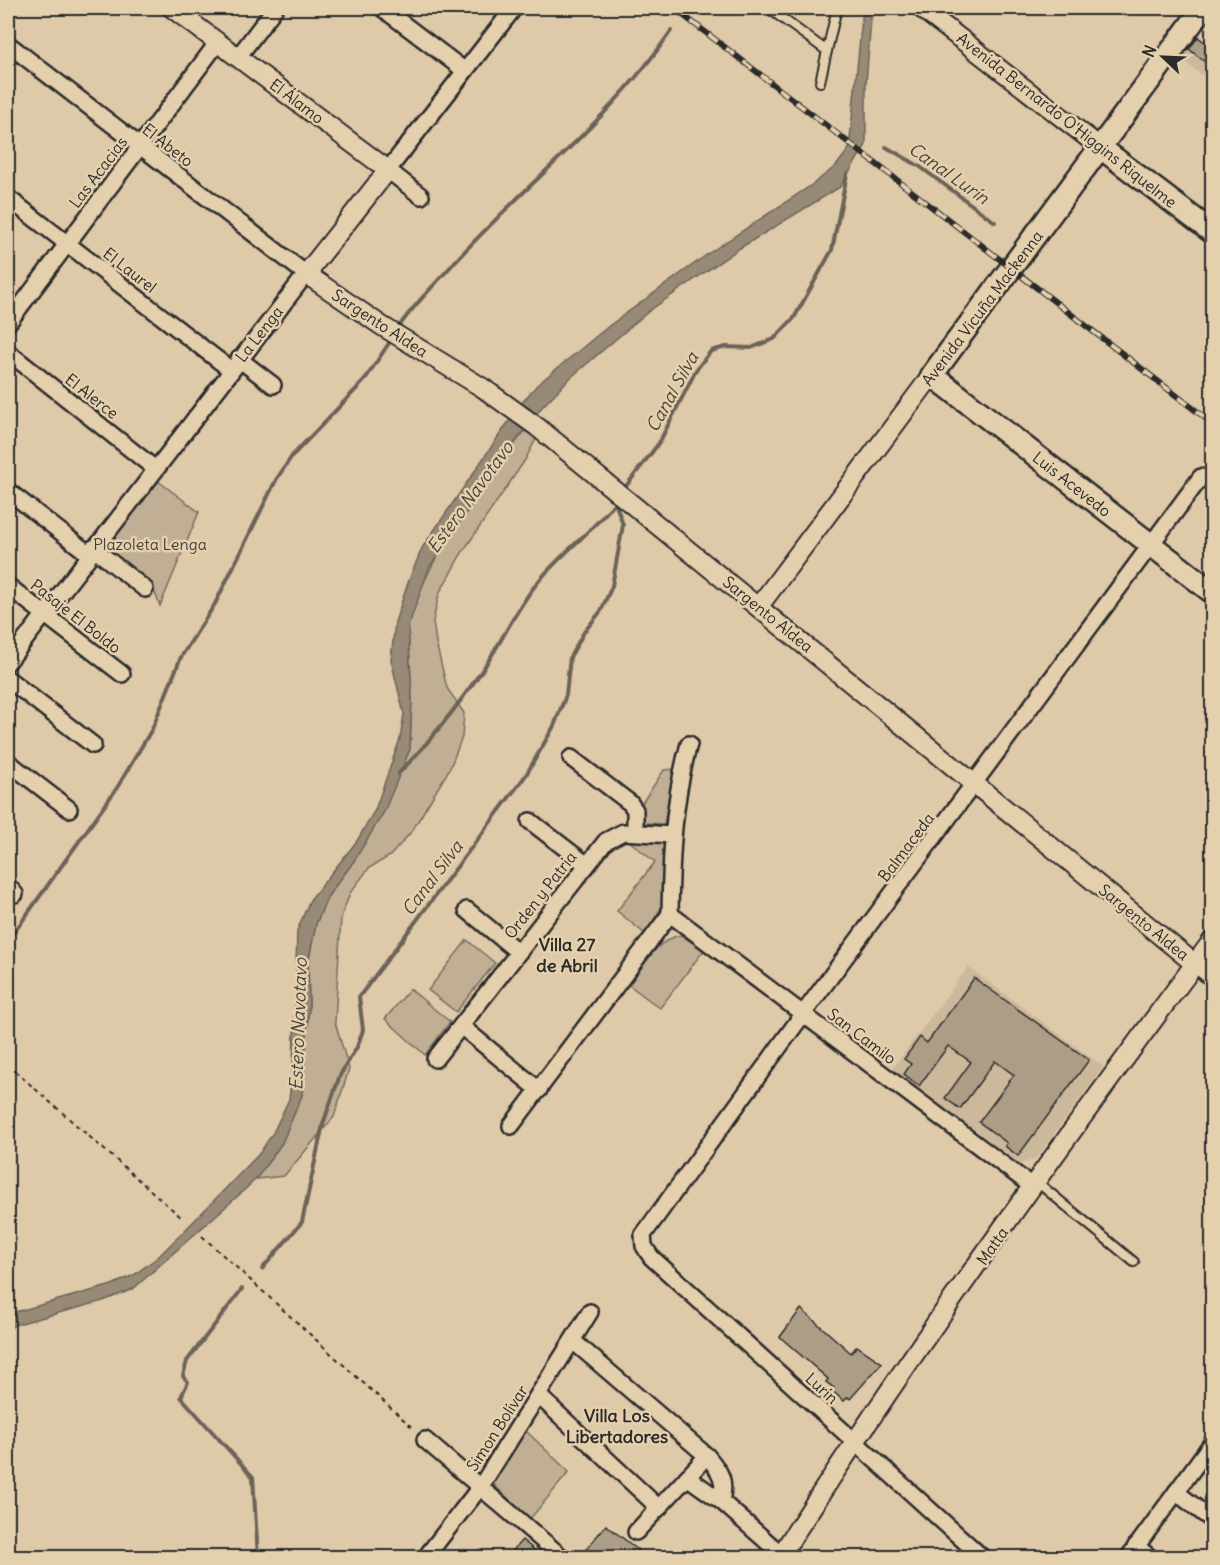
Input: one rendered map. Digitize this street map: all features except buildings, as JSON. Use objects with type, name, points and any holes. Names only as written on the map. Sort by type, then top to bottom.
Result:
[{"type":"main road","name":"Avenida Vicuña Mackenna","points":[[932,375],[1203,8]]},
{"type":"main road","name":"Avenida Bernardo O'Higgins Riquelme","points":[[1101,148],[1212,232]]},
{"type":"main road","name":"Luis Acevedo","points":[[932,375],[1212,592]]},
{"type":"street","name":"El Álamo","points":[[172,8],[421,196]]},
{"type":"street","points":[[238,57],[275,8]]},
{"type":"street","points":[[382,8],[464,70]]},
{"type":"street","name":"La Lenga","points":[[8,662],[154,468],[514,8]]},
{"type":"street","name":"Avenida Bernardo O'Higgins Riquelme","points":[[921,8],[1101,148]]},
{"type":"street","name":"Las Acacias","points":[[8,323],[218,42]]},
{"type":"street","name":"El Abeto","points":[[8,44],[306,274]]},
{"type":"street","name":"El Laurel","points":[[8,198],[235,365],[273,385]]},
{"type":"street","name":"Sargento Aldea","points":[[306,274],[536,426],[1212,978]]},
{"type":"street","name":"El Alerce","points":[[8,352],[154,468]]},
{"type":"street","name":"Avenida Vicuña Mackenna","points":[[759,606],[932,375]]},
{"type":"street","name":"Balmaceda","points":[[643,1241],[651,1221],[1201,477]]},
{"type":"street","points":[[8,491],[145,589]]},
{"type":"street","name":"Pasaje El Boldo","points":[[8,586],[122,674]]},
{"type":"street","points":[[8,679],[93,745]]},
{"type":"street","points":[[512,1126],[670,914],[672,835],[676,799],[688,744]]},
{"type":"street","points":[[571,758],[630,803],[634,810],[635,831]]},
{"type":"street","points":[[8,762],[69,809]]},
{"type":"street","points":[[530,821],[587,865]]},
{"type":"street","name":"Orden y Patria","points":[[435,1059],[606,841],[623,832],[672,835]]},
{"type":"street","points":[[467,910],[518,952]]},
{"type":"street","name":"San Camilo","points":[[670,914],[1035,1184]]},
{"type":"street","name":"Matta","points":[[780,1556],[854,1441],[1035,1184],[1212,941]]},
{"type":"street","points":[[461,1026],[539,1090]]},
{"type":"street","name":"Lurín","points":[[643,1241],[651,1257],[983,1557]]},
{"type":"street","name":"Simon Bolívar","points":[[425,1557],[481,1486],[591,1312]]},
{"type":"street","points":[[573,1341],[707,1456],[718,1469],[725,1484],[721,1501]]},
{"type":"street","points":[[539,1396],[659,1508]]},
{"type":"street","points":[[425,1440],[563,1557]]},
{"type":"street","points":[[1151,1557],[1132,1552],[1212,1443]]},
{"type":"street","points":[[636,1532],[707,1456]]},
{"type":"street","points":[[687,1477],[721,1501],[780,1556]]},
{"type":"street","points":[[1176,1492],[1212,1520]]},
{"type":"lane","points":[[768,8],[827,51]]},
{"type":"lane","points":[[820,81],[837,8]]},
{"type":"lane","points":[[1035,1184],[1134,1262]]},
{"type":"path","points":[[8,1065],[182,1218]]},
{"type":"path","points":[[202,1236],[425,1440]]},
{"type":"shaded area","points":[[1193,30],[1212,45],[1212,84],[1176,54]]},
{"type":"shaded area","points":[[968,967],[1104,1067],[1036,1159],[1020,1164],[892,1069]]},
{"type":"green space","points":[[528,427],[537,437],[525,460],[460,556],[439,594],[433,621],[447,688],[464,713],[462,737],[450,768],[412,831],[390,856],[369,868],[350,893],[341,917],[335,1022],[349,1069],[334,1117],[284,1176],[256,1179],[282,1143],[302,1095],[309,1006],[308,963],[316,924],[328,896],[354,861],[410,749],[412,697],[408,627],[419,592],[444,542],[498,465]]},
{"type":"green space","name":"Plazoleta Lenga","points":[[158,481],[199,512],[160,606],[153,588],[103,551]]},
{"type":"green space","points":[[674,769],[664,824],[642,823],[642,803],[664,770]]},
{"type":"green space","points":[[628,840],[664,841],[663,905],[645,934],[617,911],[655,862]]},
{"type":"green space","points":[[681,935],[704,950],[660,1008],[629,985],[658,948],[672,938]]},
{"type":"green space","points":[[467,940],[495,963],[456,1012],[428,990]]},
{"type":"green space","points":[[410,989],[450,1022],[425,1055],[385,1019]]},
{"type":"green space","points":[[526,1431],[569,1472],[530,1519],[494,1485],[494,1479]]},
{"type":"water","name":"Estero Navotavo","points":[[863,8],[875,8],[871,19],[866,84],[866,145],[840,187],[740,248],[649,311],[569,379],[542,407],[498,465],[429,568],[408,627],[412,697],[410,749],[384,812],[354,861],[328,896],[316,924],[308,963],[309,1006],[302,1095],[282,1143],[256,1179],[133,1289],[103,1301],[14,1325],[8,1331],[8,1317],[12,1313],[112,1285],[134,1275],[158,1257],[195,1220],[259,1154],[273,1133],[289,1099],[293,1067],[297,931],[310,900],[357,841],[375,810],[400,739],[404,714],[391,660],[395,622],[422,548],[520,405],[537,385],[610,325],[709,253],[813,184],[836,166],[849,149]]},
{"type":"waterway","points":[[398,328],[417,303],[479,236],[566,152],[621,94],[671,31]]},
{"type":"waterway","name":"Canal Lurín","points":[[886,147],[919,166],[995,222]]},
{"type":"waterway","name":"Canal Silva","points":[[623,490],[659,443],[696,370],[711,351],[726,347],[751,348],[774,339],[794,318],[832,250],[847,174]]},
{"type":"waterway","points":[[8,941],[117,788],[152,729],[181,657],[215,604],[276,480],[292,456],[364,381],[393,337]]},
{"type":"waterway","name":"Canal Silva","points":[[399,773],[433,736],[463,697],[543,575],[607,513],[616,501]]},
{"type":"waterway","name":"Canal Silva","points":[[262,1269],[302,1222],[323,1124],[340,1075],[357,1047],[363,1030],[359,997],[526,775],[554,726],[566,695],[570,657],[584,632],[601,611],[612,586],[623,525],[615,502]]},
{"type":"waterway","name":"Canal Silva","points":[[242,1289],[187,1361],[183,1376],[188,1382],[181,1397],[253,1477],[258,1558]]},
{"type":"railway","points":[[674,8],[1212,423]]},
{"type":"district","name":"Villa 27 de Abril","points":[[567,954]]},
{"type":"district","name":"Villa Los Libertadores","points":[[617,1425]]}]
